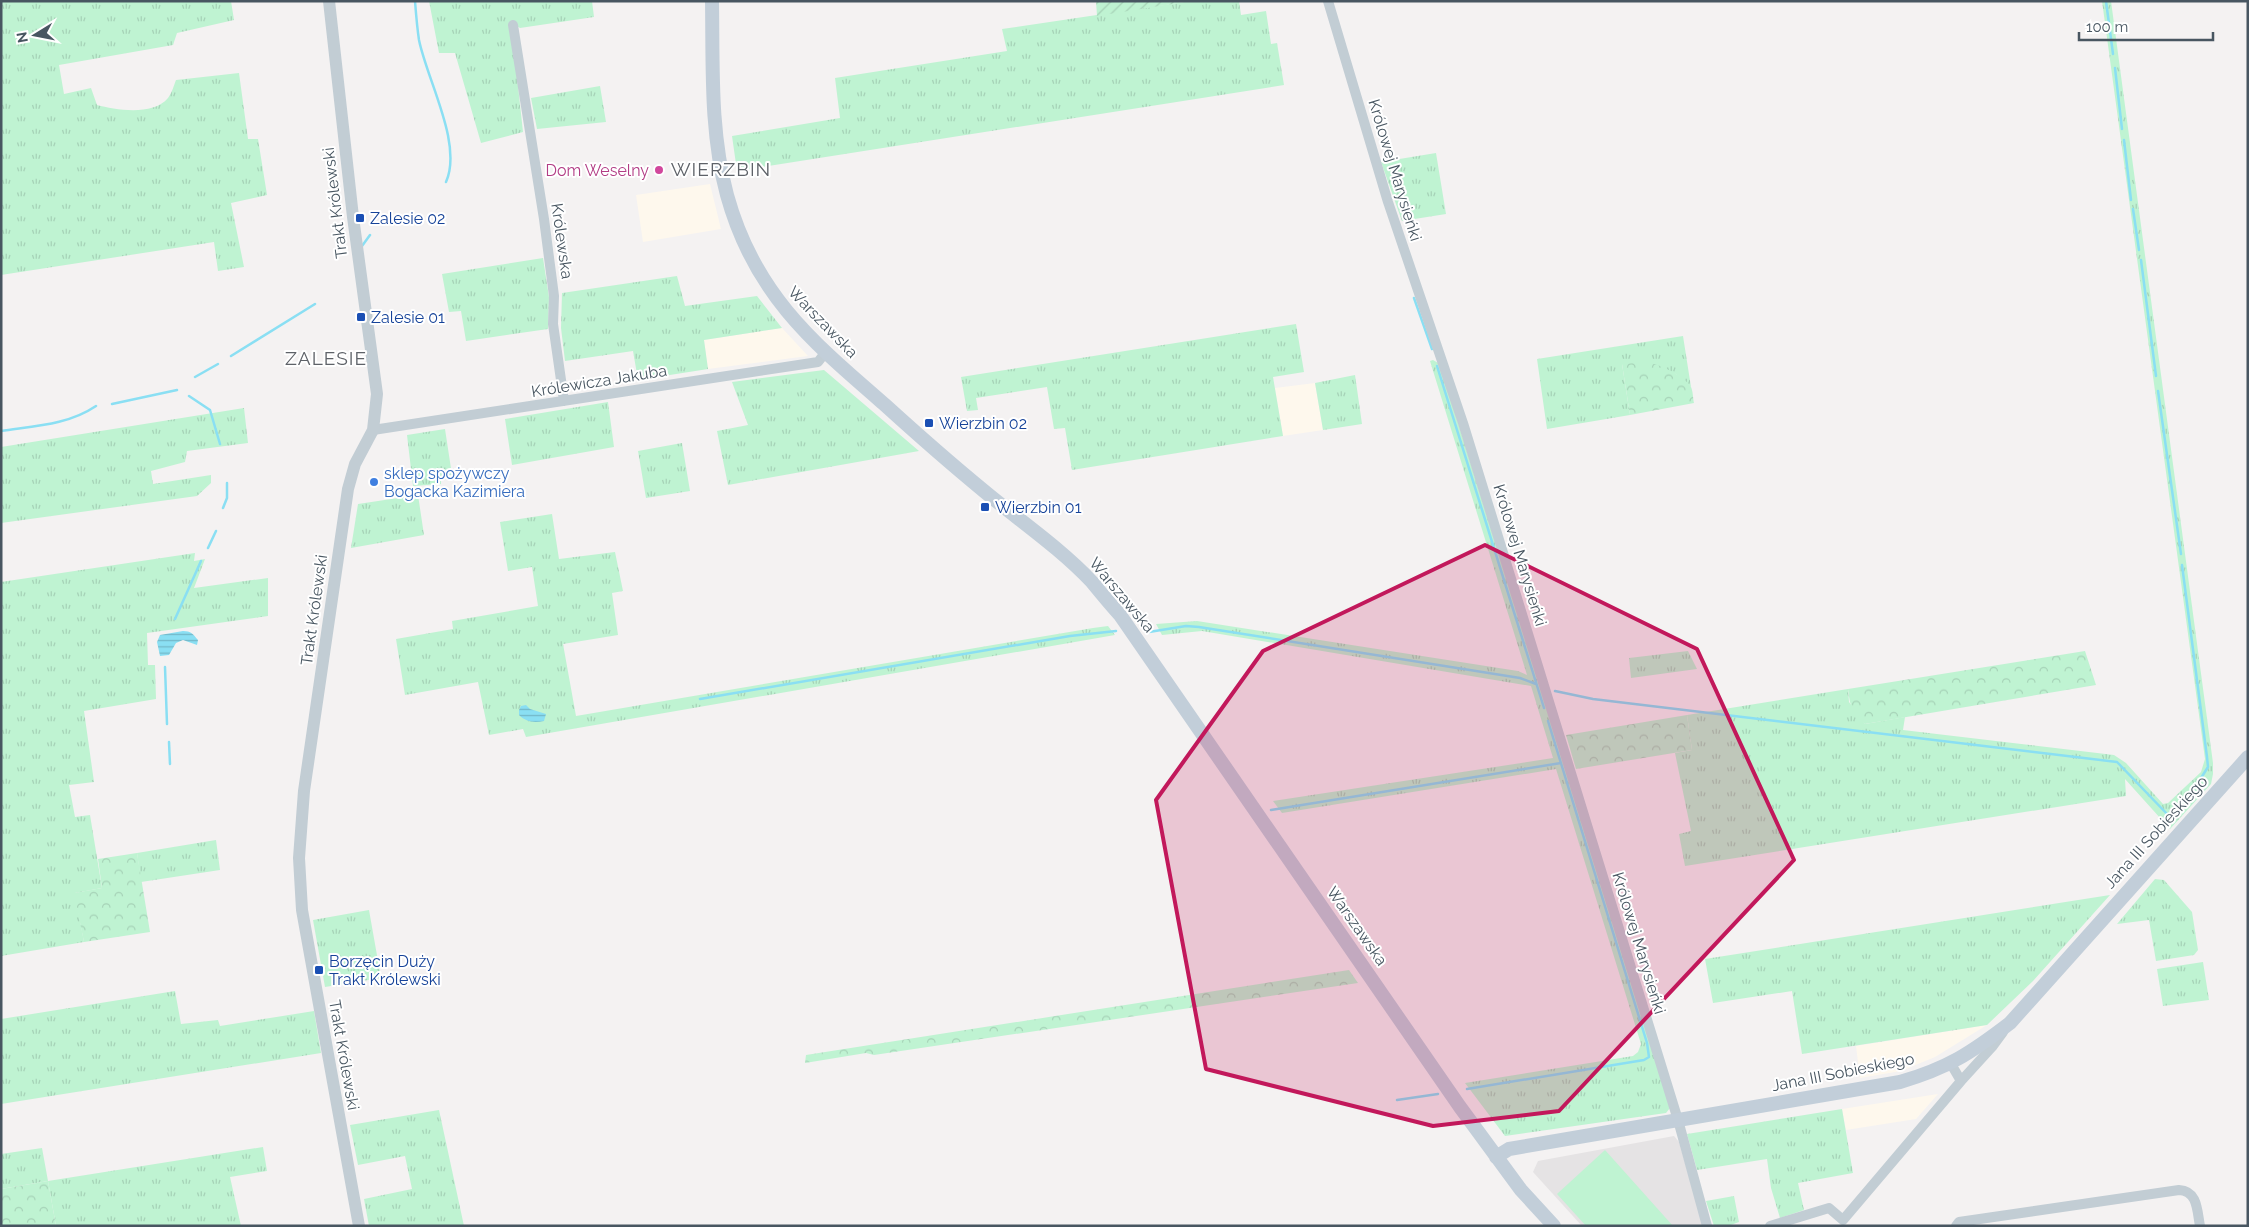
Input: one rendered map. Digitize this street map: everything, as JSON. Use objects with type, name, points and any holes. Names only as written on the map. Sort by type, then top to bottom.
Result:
[{"type":"main road","name":"Warszawska","points":[[712,1],[715,132],[728,197],[750,255],[774,296],[796,324],[825,353],[982,489],[1056,550],[1091,582],[1120,615],[1496,1157],[1521,1190],[1554,1226]]},
{"type":"main road","name":"Jana III Sobieskiego","points":[[1496,1157],[1509,1149],[1900,1082],[1951,1064],[1978,1047],[2010,1022],[2248,757]]},
{"type":"street","name":"Trakt Królewski","points":[[329,1],[353,216],[377,394],[377,409],[373,430],[355,464],[348,489],[305,786],[299,858],[302,910],[359,1226]]},
{"type":"street","name":"Królowej Marysieńki","points":[[1328,1],[1388,202],[1466,432],[1678,1120],[1707,1226]]},
{"type":"street","name":"Królewska","points":[[513,25],[544,219],[554,296],[553,324],[564,401]]},
{"type":"street","name":"Królewicza Jakuba","points":[[373,430],[818,362],[825,353]]},
{"type":"street","points":[[1770,1226],[1829,1208],[1843,1220],[1961,1080],[1992,1048],[2010,1022]]},
{"type":"street","points":[[1951,1064],[1961,1080]]},
{"type":"street","points":[[1956,1226],[1959,1222],[2179,1190],[2193,1195],[2200,1226]]},
{"type":"highlighted area","points":[[1485,545],[1697,649],[1794,860],[1559,1111],[1433,1126],[1206,1069],[1156,800],[1263,651]]},
{"type":"shaded area","points":[[710,184],[721,229],[643,242],[636,195]]},
{"type":"shaded area","points":[[782,328],[808,356],[708,369],[704,340]]},
{"type":"shaded area","points":[[1315,383],[1323,430],[1283,436],[1275,388]]},
{"type":"shaded area","points":[[1987,1025],[1935,1057],[1901,1071],[1860,1078],[1856,1046]]},
{"type":"shaded area","points":[[1938,1094],[1916,1119],[1846,1130],[1842,1109]]},
{"type":"shaded area","points":[[1674,1136],[1679,1142],[1703,1226],[1582,1226],[1533,1172],[1538,1161]]},
{"type":"green space","points":[[1,1],[231,1],[234,20],[177,33],[173,45],[59,65],[64,94],[91,88],[97,105],[124,110],[144,109],[161,104],[168,98],[176,80],[239,73],[248,139],[258,139],[267,195],[231,203],[244,267],[218,271],[214,242],[1,275]]},
{"type":"green space","points":[[429,1],[592,1],[594,17],[520,28],[511,22],[523,132],[481,143],[455,53],[439,53]]},
{"type":"green space","points":[[1096,1],[1191,1],[1097,16]]},
{"type":"green space","points":[[1191,1],[1239,1],[1241,15],[1266,11],[1271,44],[1277,43],[1284,85],[737,171],[732,136],[840,118],[835,78],[1007,51],[1002,29]]},
{"type":"green space","points":[[2102,1],[2111,1],[2213,763],[2211,784],[2170,829],[2125,779],[2126,796],[1685,866],[1679,834],[1691,831],[1675,753],[1692,750],[1687,715],[1848,689],[1849,702],[1865,724],[1905,717],[1903,730],[2114,755],[2126,763],[2163,804],[2168,803],[2201,772],[2205,759]]},
{"type":"green space","points":[[600,86],[606,122],[537,129],[531,98]]},
{"type":"green space","points":[[1436,153],[1446,214],[1402,221],[1381,162]]},
{"type":"green space","points":[[543,258],[549,297],[548,329],[466,341],[461,311],[449,312],[442,274]]},
{"type":"green space","points":[[677,276],[685,306],[757,296],[782,328],[704,340],[708,369],[638,380],[633,351],[565,361],[561,328],[562,293]]},
{"type":"green space","points":[[1296,324],[1304,372],[1273,377],[1283,436],[1072,470],[1065,428],[1054,429],[1047,387],[976,398],[978,410],[967,411],[961,377]]},
{"type":"green space","points":[[1683,336],[1691,387],[1676,374],[1622,364],[1630,415],[1547,429],[1537,359]]},
{"type":"green space","points":[[1433,360],[1440,364],[1670,1108],[1666,1113],[1505,1136],[1465,1083],[1633,1056],[1638,1052],[1641,1044],[1556,769],[1282,813],[1273,801],[1553,758],[1531,686],[1202,631],[1162,635],[1156,624],[1197,621],[1518,671],[1527,675],[1430,361]]},
{"type":"green space","points":[[1648,362],[1677,374],[1687,382],[1691,387],[1694,403],[1630,415],[1622,364]]},
{"type":"green space","points":[[824,370],[919,451],[728,485],[717,431],[748,425],[732,382]]},
{"type":"green space","points":[[1355,375],[1362,424],[1323,430],[1315,383]]},
{"type":"green space","points":[[608,402],[614,447],[512,465],[505,419]]},
{"type":"green space","points":[[244,408],[248,443],[187,451],[185,462],[151,471],[153,484],[211,475],[211,483],[197,496],[1,523],[1,447]]},
{"type":"green space","points":[[445,429],[452,475],[441,476],[441,484],[413,486],[407,435]]},
{"type":"green space","points":[[682,443],[690,491],[646,498],[638,451]]},
{"type":"green space","points":[[418,495],[424,535],[351,548],[358,504]]},
{"type":"green space","points":[[552,514],[559,559],[615,552],[623,591],[612,593],[618,635],[563,644],[576,716],[1093,628],[1108,626],[1115,635],[526,737],[523,729],[489,735],[478,682],[405,695],[396,639],[453,629],[452,621],[538,606],[532,567],[508,571],[500,522]]},
{"type":"green space","points":[[195,553],[194,561],[205,559],[194,588],[268,578],[268,616],[147,633],[148,665],[155,665],[156,699],[84,711],[94,782],[69,785],[75,817],[90,815],[102,888],[75,893],[84,942],[1,956],[1,582]]},
{"type":"green space","points":[[1688,651],[1697,669],[1631,678],[1629,658]]},
{"type":"green space","points":[[2085,651],[2096,685],[1865,724],[1852,709],[1848,689]]},
{"type":"green space","points":[[1687,715],[1692,750],[1576,769],[1566,735]]},
{"type":"green space","points":[[216,840],[220,870],[141,882],[137,853]]},
{"type":"green space","points":[[137,853],[150,932],[84,942],[74,893],[102,888],[98,859]]},
{"type":"green space","points":[[2155,879],[2164,880],[2192,912],[2198,950],[2194,955],[2156,961],[2149,920],[2117,924]]},
{"type":"green space","points":[[2110,895],[2033,981],[1987,1025],[1802,1054],[1792,991],[1713,1003],[1705,959]]},
{"type":"green space","points":[[369,910],[381,978],[325,987],[313,920]]},
{"type":"green space","points":[[2203,962],[2209,1000],[2163,1006],[2157,969]]},
{"type":"green space","points":[[1349,970],[1358,983],[874,1055],[866,1053],[805,1063],[806,1055]]},
{"type":"green space","points":[[175,991],[181,1024],[218,1020],[220,1026],[314,1011],[321,1053],[1,1104],[1,1019]]},
{"type":"green space","points":[[1842,1109],[1853,1173],[1798,1183],[1804,1210],[1780,1218],[1771,1188],[1767,1159],[1697,1170],[1687,1134]]},
{"type":"green space","points":[[439,1110],[464,1226],[369,1226],[364,1199],[412,1189],[405,1156],[358,1165],[350,1125]]},
{"type":"green space","points":[[263,1147],[267,1171],[230,1177],[241,1226],[56,1226],[48,1181]]},
{"type":"green space","points":[[42,1148],[48,1181],[1,1189],[1,1154]]},
{"type":"green space","points":[[1605,1150],[1673,1226],[1586,1226],[1557,1194]]},
{"type":"green space","points":[[48,1181],[56,1226],[1,1225],[1,1189]]},
{"type":"green space","points":[[1734,1196],[1739,1222],[1728,1226],[1714,1226],[1706,1201]]},
{"type":"water","points":[[183,631],[193,635],[198,640],[197,645],[183,640],[176,643],[169,655],[160,656],[157,642],[160,635]]},
{"type":"water","points":[[526,705],[530,709],[546,714],[544,721],[530,721],[519,715],[521,706]]},
{"type":"waterway","points":[[415,1],[419,40],[447,131],[450,167],[446,182]]},
{"type":"waterway","points":[[2106,1],[2113,54]]},
{"type":"waterway","points":[[2115,68],[2122,129]]},
{"type":"waterway","points":[[2124,140],[2131,200]]},
{"type":"waterway","points":[[2133,209],[2139,250]]},
{"type":"waterway","points":[[362,246],[370,235]]},
{"type":"waterway","points":[[2141,260],[2156,376]]},
{"type":"waterway","points":[[1414,298],[1432,349]]},
{"type":"waterway","points":[[231,356],[315,304]]},
{"type":"waterway","points":[[195,377],[218,364]]},
{"type":"waterway","points":[[1437,366],[1544,708]]},
{"type":"waterway","points":[[112,404],[177,390]]},
{"type":"waterway","points":[[2158,391],[2181,554]]},
{"type":"waterway","points":[[189,396],[210,410],[220,444]]},
{"type":"waterway","points":[[1,431],[62,421],[96,406]]},
{"type":"waterway","points":[[223,508],[227,498],[227,483]]},
{"type":"waterway","points":[[208,548],[216,531]]},
{"type":"waterway","points":[[175,619],[201,561]]},
{"type":"waterway","points":[[2182,565],[2208,767],[2201,778]]},
{"type":"waterway","points":[[1149,632],[1186,626],[1199,627],[1520,678],[1536,684]]},
{"type":"waterway","points":[[700,699],[1070,636],[1116,631]]},
{"type":"waterway","points":[[165,667],[167,724]]},
{"type":"waterway","points":[[1555,691],[1593,699],[2117,762],[2169,816],[2194,787]]},
{"type":"waterway","points":[[1467,1089],[1644,1060],[1649,1057],[1647,1043],[1548,721]]},
{"type":"waterway","points":[[169,742],[170,764]]},
{"type":"waterway","points":[[1271,810],[1561,763]]},
{"type":"waterway","points":[[1397,1100],[1438,1094]]},
{"type":"place","name":"Dom Weselny","points":[[659,170]]},
{"type":"place","name":"Zalesie 02","points":[[360,218]]},
{"type":"place","name":"Zalesie 01","points":[[361,317]]},
{"type":"place","name":"Wierzbin 02","points":[[929,423]]},
{"type":"place","name":"sklep spożywczy Bogacka Kazimiera","points":[[374,482]]},
{"type":"place","name":"Wierzbin 01","points":[[985,507]]},
{"type":"place","name":"Borzęcin Duży Trakt Królewski","points":[[319,970]]},
{"type":"district","name":"WIERZBIN","points":[[721,169]]},
{"type":"district","name":"ZALESIE","points":[[326,358]]}]
